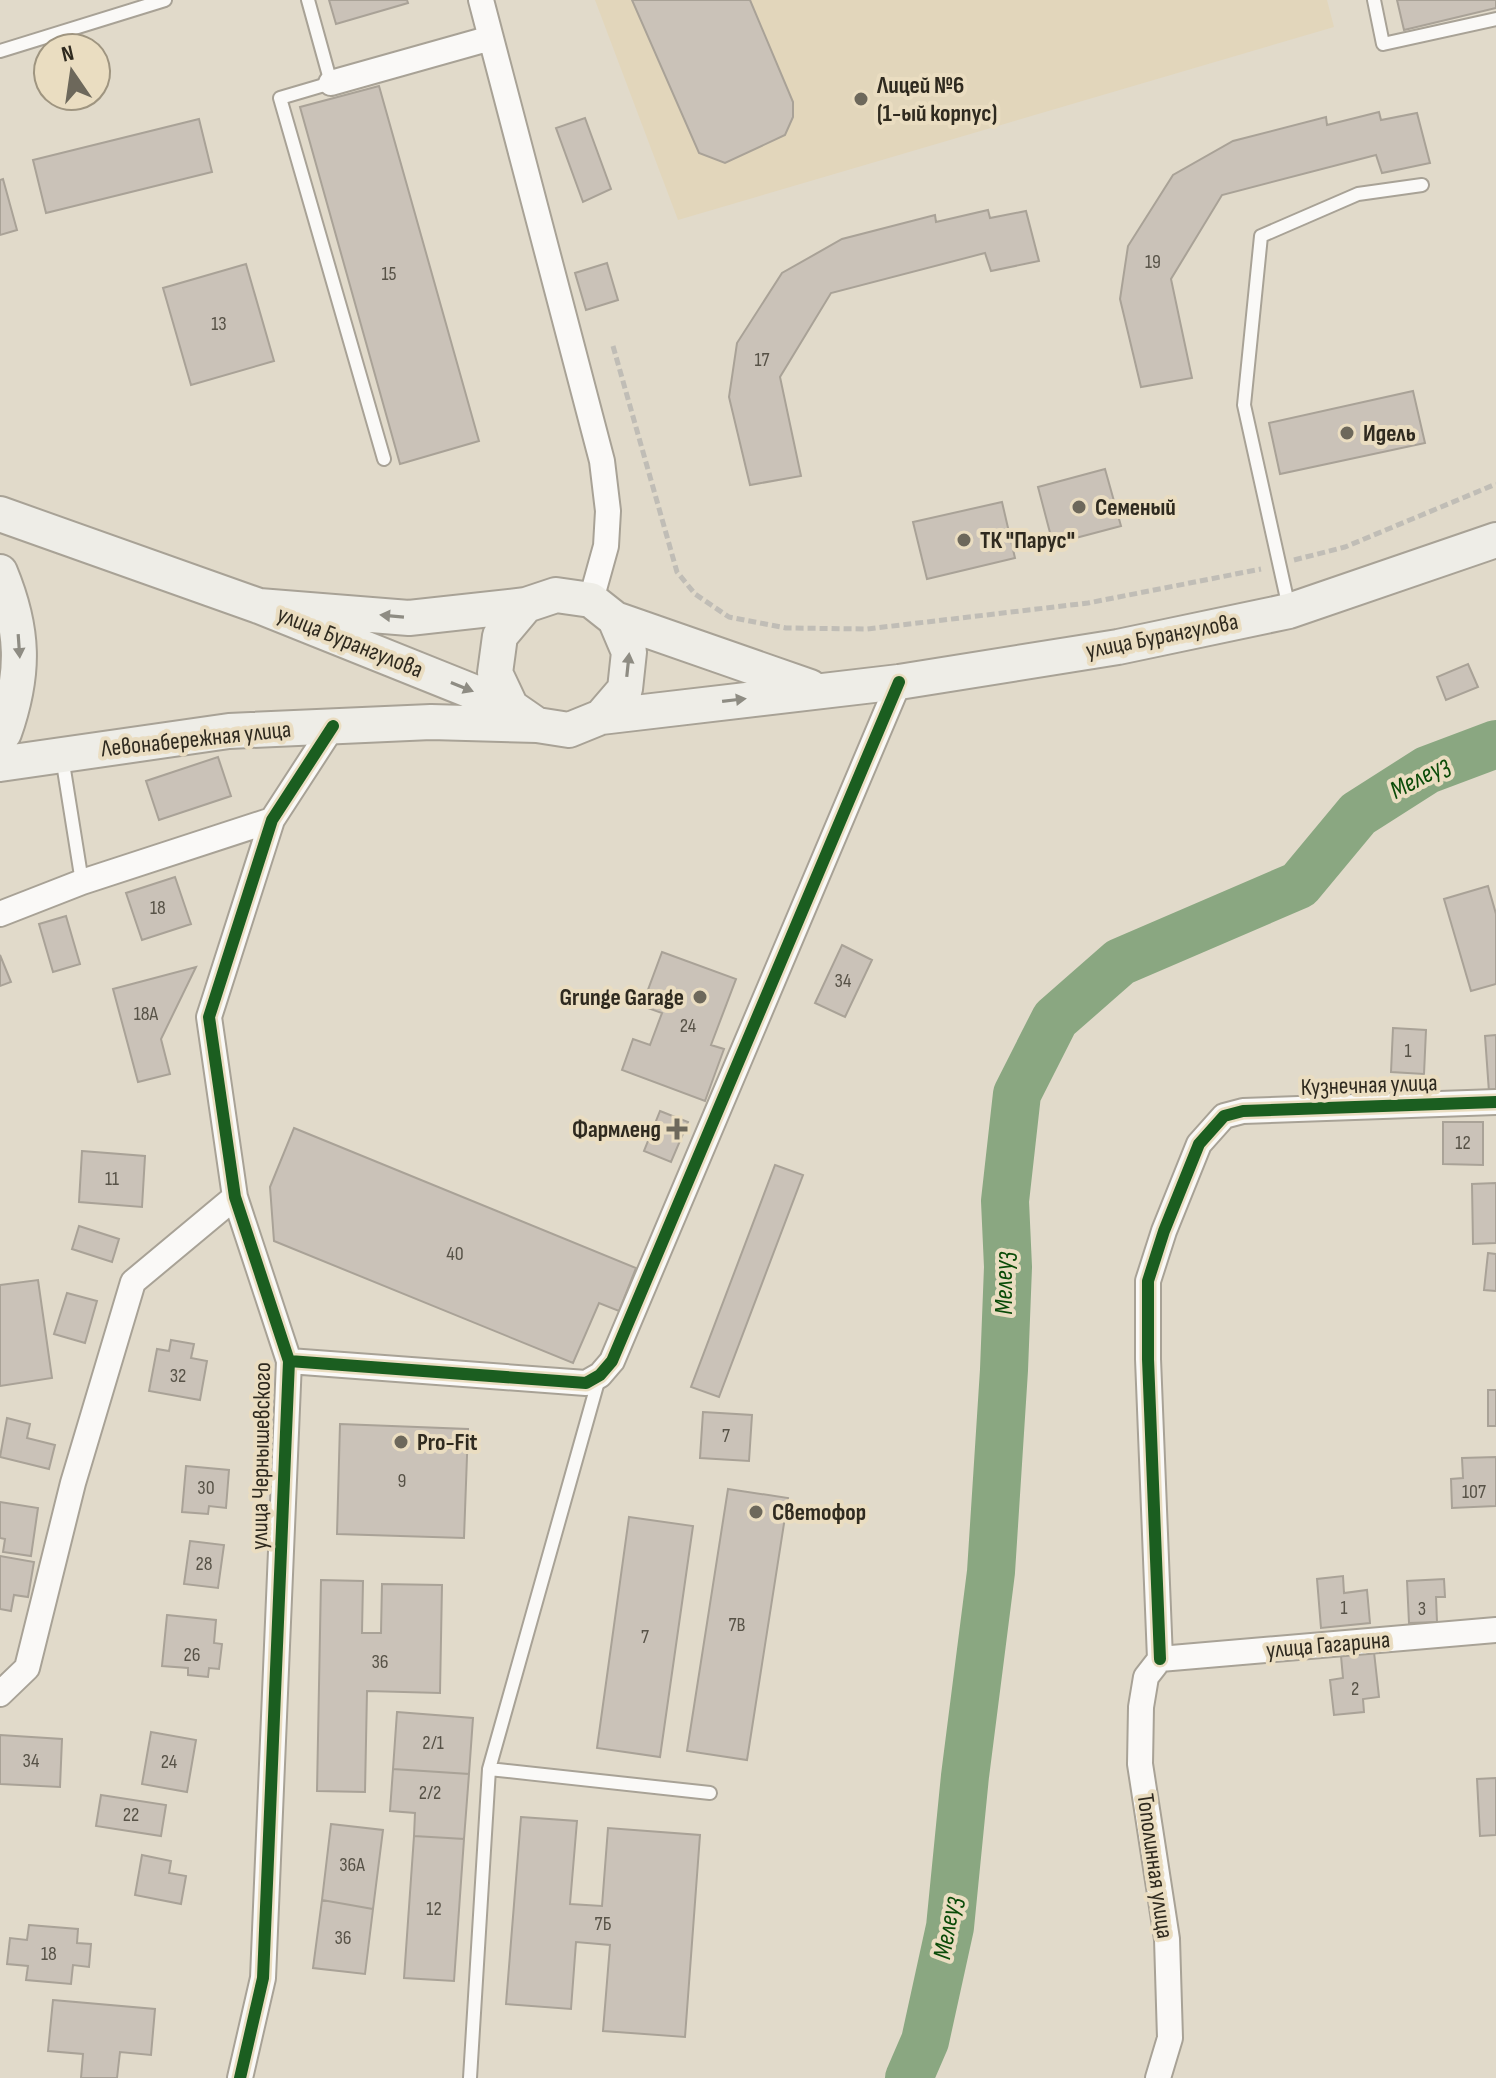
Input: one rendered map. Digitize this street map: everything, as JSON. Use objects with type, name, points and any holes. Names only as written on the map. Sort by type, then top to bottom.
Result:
[{"type":"main road","points":[[0,514],[259,606]]},
{"type":"main road","name":"улица Бурангулова","points":[[259,606],[524,716],[569,730],[601,717],[899,682],[1118,647],[1289,611],[1496,540]]},
{"type":"main road","points":[[0,572],[14,605],[21,650],[16,699],[0,737]]},
{"type":"main road","name":"улица Бурангулова","points":[[259,606],[409,618],[526,605],[556,595],[818,690]]},
{"type":"main road","points":[[524,716],[495,673],[500,636],[526,605]]},
{"type":"main road","points":[[601,717],[625,689],[629,652],[603,610]]},
{"type":"main road","name":"Левонабережная улица","points":[[0,764],[229,731],[524,716]]},
{"type":"street","points":[[481,0],[602,461],[608,511],[603,610]]},
{"type":"street","points":[[331,83],[491,38]]},
{"type":"street","points":[[289,1361],[586,1383],[600,1375],[612,1361],[899,682]]},
{"type":"street","name":"улица Чернышевского","points":[[240,2078],[263,1978],[289,1361],[235,1197],[209,1017],[272,820],[333,726]]},
{"type":"street","points":[[0,914],[82,882],[272,820]]},
{"type":"street","name":"Кузнечная улица","points":[[1160,1659],[1148,1359],[1148,1281],[1164,1231],[1199,1144],[1224,1116],[1243,1111],[1496,1102]]},
{"type":"street","points":[[0,1694],[27,1668],[73,1483],[133,1282],[235,1197]]},
{"type":"street","name":"улица Гагарина","points":[[1160,1659],[1496,1630]]},
{"type":"street","name":"Тополинная улица","points":[[1158,2078],[1170,2038],[1167,1939],[1140,1750],[1141,1707],[1146,1677],[1160,1659]]},
{"type":"lane","points":[[0,51],[165,0]]},
{"type":"lane","points":[[308,0],[331,83],[280,98],[384,459]]},
{"type":"lane","points":[[1374,0],[1383,44],[1496,19]]},
{"type":"lane","points":[[1289,611],[1244,405],[1261,236],[1358,194],[1422,185]]},
{"type":"lane","points":[[61,754],[82,882]]},
{"type":"lane","points":[[470,2078],[489,1769],[600,1375]]},
{"type":"lane","points":[[489,1769],[710,1793]]},
{"type":"path","points":[[613,346],[677,572],[695,594],[729,617],[786,628],[867,629],[1088,603],[1279,564],[1345,547],[1496,484]]},
{"type":"shaded area","name":"Лицей №6 (1-ый корпус)","points":[[595,0],[1327,0],[1334,27],[678,220]]},
{"type":"building","points":[[329,0],[407,0],[408,3],[336,24]]},
{"type":"building","points":[[632,0],[750,0],[793,102],[793,117],[785,135],[725,163],[699,153]]},
{"type":"building","points":[[1397,0],[1496,0],[1496,8],[1404,30]]},
{"type":"building","points":[[379,86],[479,441],[400,464],[300,107]]},
{"type":"building","points":[[1379,112],[1381,120],[1417,113],[1430,163],[1382,173],[1376,155],[1222,195],[1171,279],[1192,378],[1141,387],[1120,299],[1128,246],[1173,175],[1233,141],[1326,117],[1327,125]]},
{"type":"building","points":[[585,118],[611,189],[583,202],[556,128]]},
{"type":"building","points":[[199,119],[212,172],[46,213],[33,160]]},
{"type":"building","points":[[3,179],[17,230],[0,235],[0,180]]},
{"type":"building","points":[[988,210],[990,218],[1026,211],[1039,261],[991,271],[985,253],[831,293],[780,377],[801,476],[750,485],[729,397],[737,343],[782,273],[842,239],[935,215],[936,222]]},
{"type":"building","points":[[607,263],[618,300],[586,310],[575,273]]},
{"type":"building","points":[[246,264],[274,361],[191,385],[163,288]]},
{"type":"building","name":"Идель","points":[[1413,391],[1425,443],[1280,474],[1269,423]]},
{"type":"building","name":"Семеный","points":[[1105,469],[1121,526],[1053,544],[1038,487]]},
{"type":"building","name":"ТК \"Парус\"","points":[[1002,502],[1015,558],[927,579],[913,522]]},
{"type":"building","points":[[1468,664],[1478,687],[1446,700],[1437,677]]},
{"type":"building","points":[[218,757],[231,796],[159,820],[146,781]]},
{"type":"building","points":[[175,877],[191,924],[142,940],[126,893]]},
{"type":"building","points":[[1488,886],[1496,914],[1496,984],[1471,991],[1444,899]]},
{"type":"building","points":[[66,916],[80,964],[53,972],[39,924]]},
{"type":"building","points":[[842,945],[872,960],[845,1017],[815,1003]]},
{"type":"building","points":[[662,952],[736,979],[711,1045],[724,1049],[705,1101],[622,1070],[633,1039],[650,1045],[662,1013],[642,1006]]},
{"type":"building","points":[[0,955],[11,982],[0,986]]},
{"type":"building","points":[[196,967],[161,1039],[170,1074],[138,1082],[113,989]]},
{"type":"building","points":[[1393,1028],[1426,1030],[1424,1074],[1391,1072]]},
{"type":"building","points":[[1496,1035],[1496,1092],[1489,1092],[1485,1036]]},
{"type":"building","points":[[660,1111],[688,1122],[671,1162],[644,1151]]},
{"type":"building","points":[[1443,1122],[1483,1122],[1483,1165],[1443,1164]]},
{"type":"building","points":[[294,1128],[636,1268],[619,1311],[599,1303],[573,1363],[274,1241],[270,1187]]},
{"type":"building","points":[[82,1151],[145,1156],[142,1207],[79,1202]]},
{"type":"building","points":[[775,1165],[803,1175],[719,1397],[691,1387]]},
{"type":"building","points":[[1496,1183],[1496,1243],[1473,1244],[1472,1184]]},
{"type":"building","points":[[79,1226],[119,1239],[112,1262],[72,1249]]},
{"type":"building","points":[[1488,1253],[1496,1254],[1496,1291],[1484,1290]]},
{"type":"building","points":[[38,1280],[52,1378],[0,1386],[0,1285]]},
{"type":"building","points":[[67,1293],[97,1301],[85,1343],[54,1334]]},
{"type":"building","points":[[171,1340],[194,1344],[191,1358],[207,1361],[200,1400],[149,1391],[157,1349],[169,1351]]},
{"type":"building","points":[[1488,1390],[1496,1390],[1496,1426],[1488,1426]]},
{"type":"building","points":[[703,1412],[752,1415],[749,1461],[700,1458]]},
{"type":"building","points":[[7,1418],[30,1424],[27,1438],[55,1445],[49,1469],[0,1457]]},
{"type":"building","points":[[340,1424],[468,1429],[464,1538],[337,1534]]},
{"type":"building","points":[[1496,1457],[1496,1506],[1452,1508],[1451,1479],[1463,1478],[1462,1458]]},
{"type":"building","points":[[186,1466],[229,1470],[226,1508],[209,1506],[208,1514],[182,1512]]},
{"type":"building","points":[[728,1489],[788,1498],[747,1760],[687,1751]]},
{"type":"building","points":[[0,1502],[38,1508],[31,1556],[3,1552],[5,1539],[0,1538]]},
{"type":"building","points":[[629,1517],[693,1526],[660,1757],[597,1748]]},
{"type":"building","points":[[190,1541],[224,1545],[218,1588],[184,1584]]},
{"type":"building","points":[[0,1556],[34,1562],[28,1597],[14,1595],[11,1611],[0,1609]]},
{"type":"building","points":[[1343,1576],[1344,1593],[1367,1590],[1370,1623],[1321,1628],[1317,1579]]},
{"type":"building","points":[[1444,1579],[1445,1597],[1436,1597],[1437,1622],[1409,1623],[1407,1581]]},
{"type":"building","points":[[321,1580],[363,1581],[362,1633],[381,1633],[382,1584],[442,1585],[440,1693],[367,1691],[365,1792],[317,1791]]},
{"type":"building","points":[[167,1615],[216,1620],[214,1643],[222,1644],[219,1669],[209,1668],[208,1677],[188,1675],[188,1668],[162,1666]]},
{"type":"building","points":[[1374,1652],[1379,1697],[1363,1699],[1364,1712],[1334,1715],[1330,1680],[1343,1678],[1341,1656]]},
{"type":"building","points":[[397,1712],[473,1718],[469,1774],[393,1769]]},
{"type":"building","points":[[151,1732],[196,1740],[187,1792],[142,1784]]},
{"type":"building","points":[[0,1735],[62,1739],[60,1787],[0,1784]]},
{"type":"building","points":[[393,1769],[469,1774],[464,1839],[414,1836],[415,1813],[390,1811]]},
{"type":"building","points":[[1496,1778],[1496,1835],[1480,1836],[1477,1779]]},
{"type":"building","points":[[101,1795],[166,1805],[161,1836],[96,1826]]},
{"type":"building","points":[[521,1817],[577,1821],[570,1904],[602,1906],[608,1828],[700,1835],[685,2037],[603,2031],[610,1945],[576,1942],[571,2009],[506,2004]]},
{"type":"building","points":[[331,1824],[383,1830],[373,1909],[322,1900]]},
{"type":"building","points":[[414,1836],[464,1839],[454,1981],[404,1978]]},
{"type":"building","points":[[142,1855],[171,1861],[169,1873],[186,1876],[181,1904],[135,1895]]},
{"type":"building","points":[[322,1900],[373,1909],[365,1974],[313,1968]]},
{"type":"building","points":[[29,1925],[78,1929],[77,1943],[91,1944],[89,1967],[73,1965],[71,1984],[26,1980],[28,1966],[7,1964],[10,1938],[27,1940]]},
{"type":"building","points":[[53,2000],[155,2009],[151,2055],[120,2052],[117,2078],[81,2078],[83,2054],[48,2051]]},
{"type":"waterway","name":"Мелеуз","points":[[909,2078],[925,2041],[950,1927],[965,1776],[991,1572],[1008,1267],[1005,1201],[1017,1094],[1055,1019],[1120,962],[1299,885],[1358,814],[1427,770],[1496,744]]},
{"type":"cycle path","points":[[289,1361],[586,1383],[600,1375],[612,1361],[899,682]]},
{"type":"cycle path","points":[[240,2078],[263,1978],[289,1361],[235,1197],[209,1017],[272,820],[333,726]]},
{"type":"cycle path","points":[[1160,1659],[1148,1359],[1148,1281],[1164,1231],[1199,1144],[1224,1116],[1243,1111],[1496,1102]]},
{"type":"place","name":"Лицей №6 (1-ый корпус)","points":[[861,99]]},
{"type":"place","name":"Идель","points":[[1347,433]]},
{"type":"place","name":"Семеный","points":[[1079,507]]},
{"type":"place","name":"ТК \"Парус\"","points":[[964,540]]},
{"type":"place","name":"Grunge Garage","points":[[700,997]]},
{"type":"place","name":"Фармленд","points":[[677,1129]]},
{"type":"place","name":"Pro-Fit","points":[[401,1442]]},
{"type":"place","name":"Светофор","points":[[756,1512]]}]
